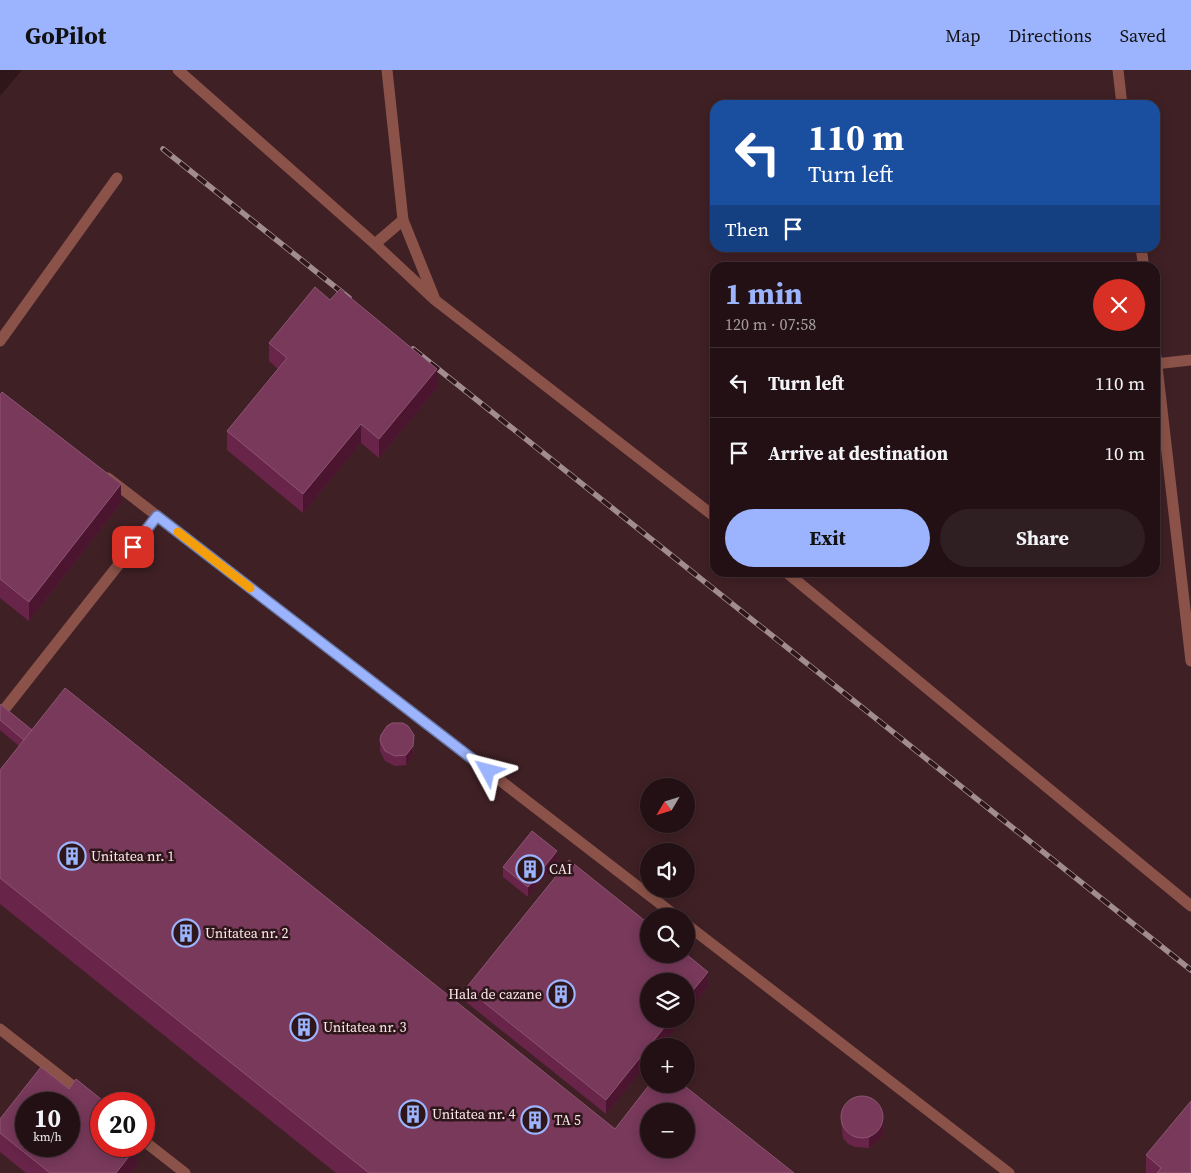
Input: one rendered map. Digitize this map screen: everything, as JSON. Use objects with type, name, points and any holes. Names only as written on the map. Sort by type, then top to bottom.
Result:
[{"type":"lane","points":[[178,70],[375,244],[435,300],[710,513]]},
{"type":"lane","points":[[387,70],[403,220],[435,300]]},
{"type":"lane","points":[[1118,70],[1121,100]]},
{"type":"lane","points":[[0,341],[117,178]]},
{"type":"lane","points":[[375,244],[403,220]]},
{"type":"lane","points":[[1160,364],[1191,360]]},
{"type":"lane","points":[[1160,398],[1191,661]]},
{"type":"lane","points":[[102,474],[666,908]]},
{"type":"lane","points":[[0,716],[157,516]]},
{"type":"lane","points":[[795,577],[1191,906]]},
{"type":"lane","points":[[695,931],[1009,1173]]},
{"type":"lane","points":[[0,1029],[90,1099]]},
{"type":"lane","points":[[155,1150],[185,1173]]},
{"type":"shaded area","points":[[22,70],[1191,70],[1191,1173],[0,1173],[0,96]]},
{"type":"building","points":[[315,287],[330,300],[340,289],[437,369],[379,439],[361,424],[303,494],[227,431],[287,358],[269,343]]},
{"type":"building","points":[[2,392],[121,484],[29,602],[0,579],[0,395]]},
{"type":"building","points":[[65,688],[615,1129],[643,1093],[693,1093],[794,1173],[369,1173],[0,878],[0,770]]},
{"type":"building","points":[[0,704],[32,730],[24,740],[0,720]]},
{"type":"building","points":[[392,723],[403,723],[408,726],[414,735],[413,746],[406,755],[395,756],[385,751],[380,741],[381,735],[387,726]]},
{"type":"building","name":"CAI","points":[[532,831],[557,851],[528,887],[503,867]]},
{"type":"building","name":"Hala de cazane","points":[[569,860],[640,917],[640,963],[695,963],[695,961],[708,972],[695,988],[695,973],[640,973],[640,1028],[664,1028],[656,1038],[640,1038],[640,1058],[606,1100],[466,988]]},
{"type":"building","points":[[41,1067],[69,1089],[76,1079],[92,1092],[90,1092],[90,1157],[128,1157],[116,1173],[50,1173],[30,1157],[80,1157],[80,1092],[21,1092]]},
{"type":"building","points":[[866,1096],[874,1099],[880,1105],[883,1117],[880,1129],[874,1135],[858,1138],[850,1135],[844,1129],[841,1113],[844,1105],[850,1099]]},
{"type":"building","points":[[15,1100],[15,1145],[0,1133],[0,1119]]},
{"type":"building","points":[[1191,1101],[1191,1173],[1157,1173],[1161,1168],[1146,1155]]},
{"type":"railway","points":[[163,149],[349,298]]},
{"type":"railway","points":[[413,349],[1191,970]]},
{"type":"slow traffic","points":[[178,532],[250,588]]},
{"type":"place","name":"Unitatea nr. 1","points":[[72,856]]},
{"type":"place","name":"CAI","points":[[530,869]]},
{"type":"place","name":"Unitatea nr. 2","points":[[186,933]]},
{"type":"place","name":"Hala de cazane","points":[[561,994]]},
{"type":"place","name":"Unitatea nr. 3","points":[[304,1027]]},
{"type":"place","name":"Unitatea nr. 4","points":[[413,1114]]},
{"type":"place","name":"TA 5","points":[[535,1120]]},
{"type":"route","points":[[133,547],[157,516],[488,771]]}]
